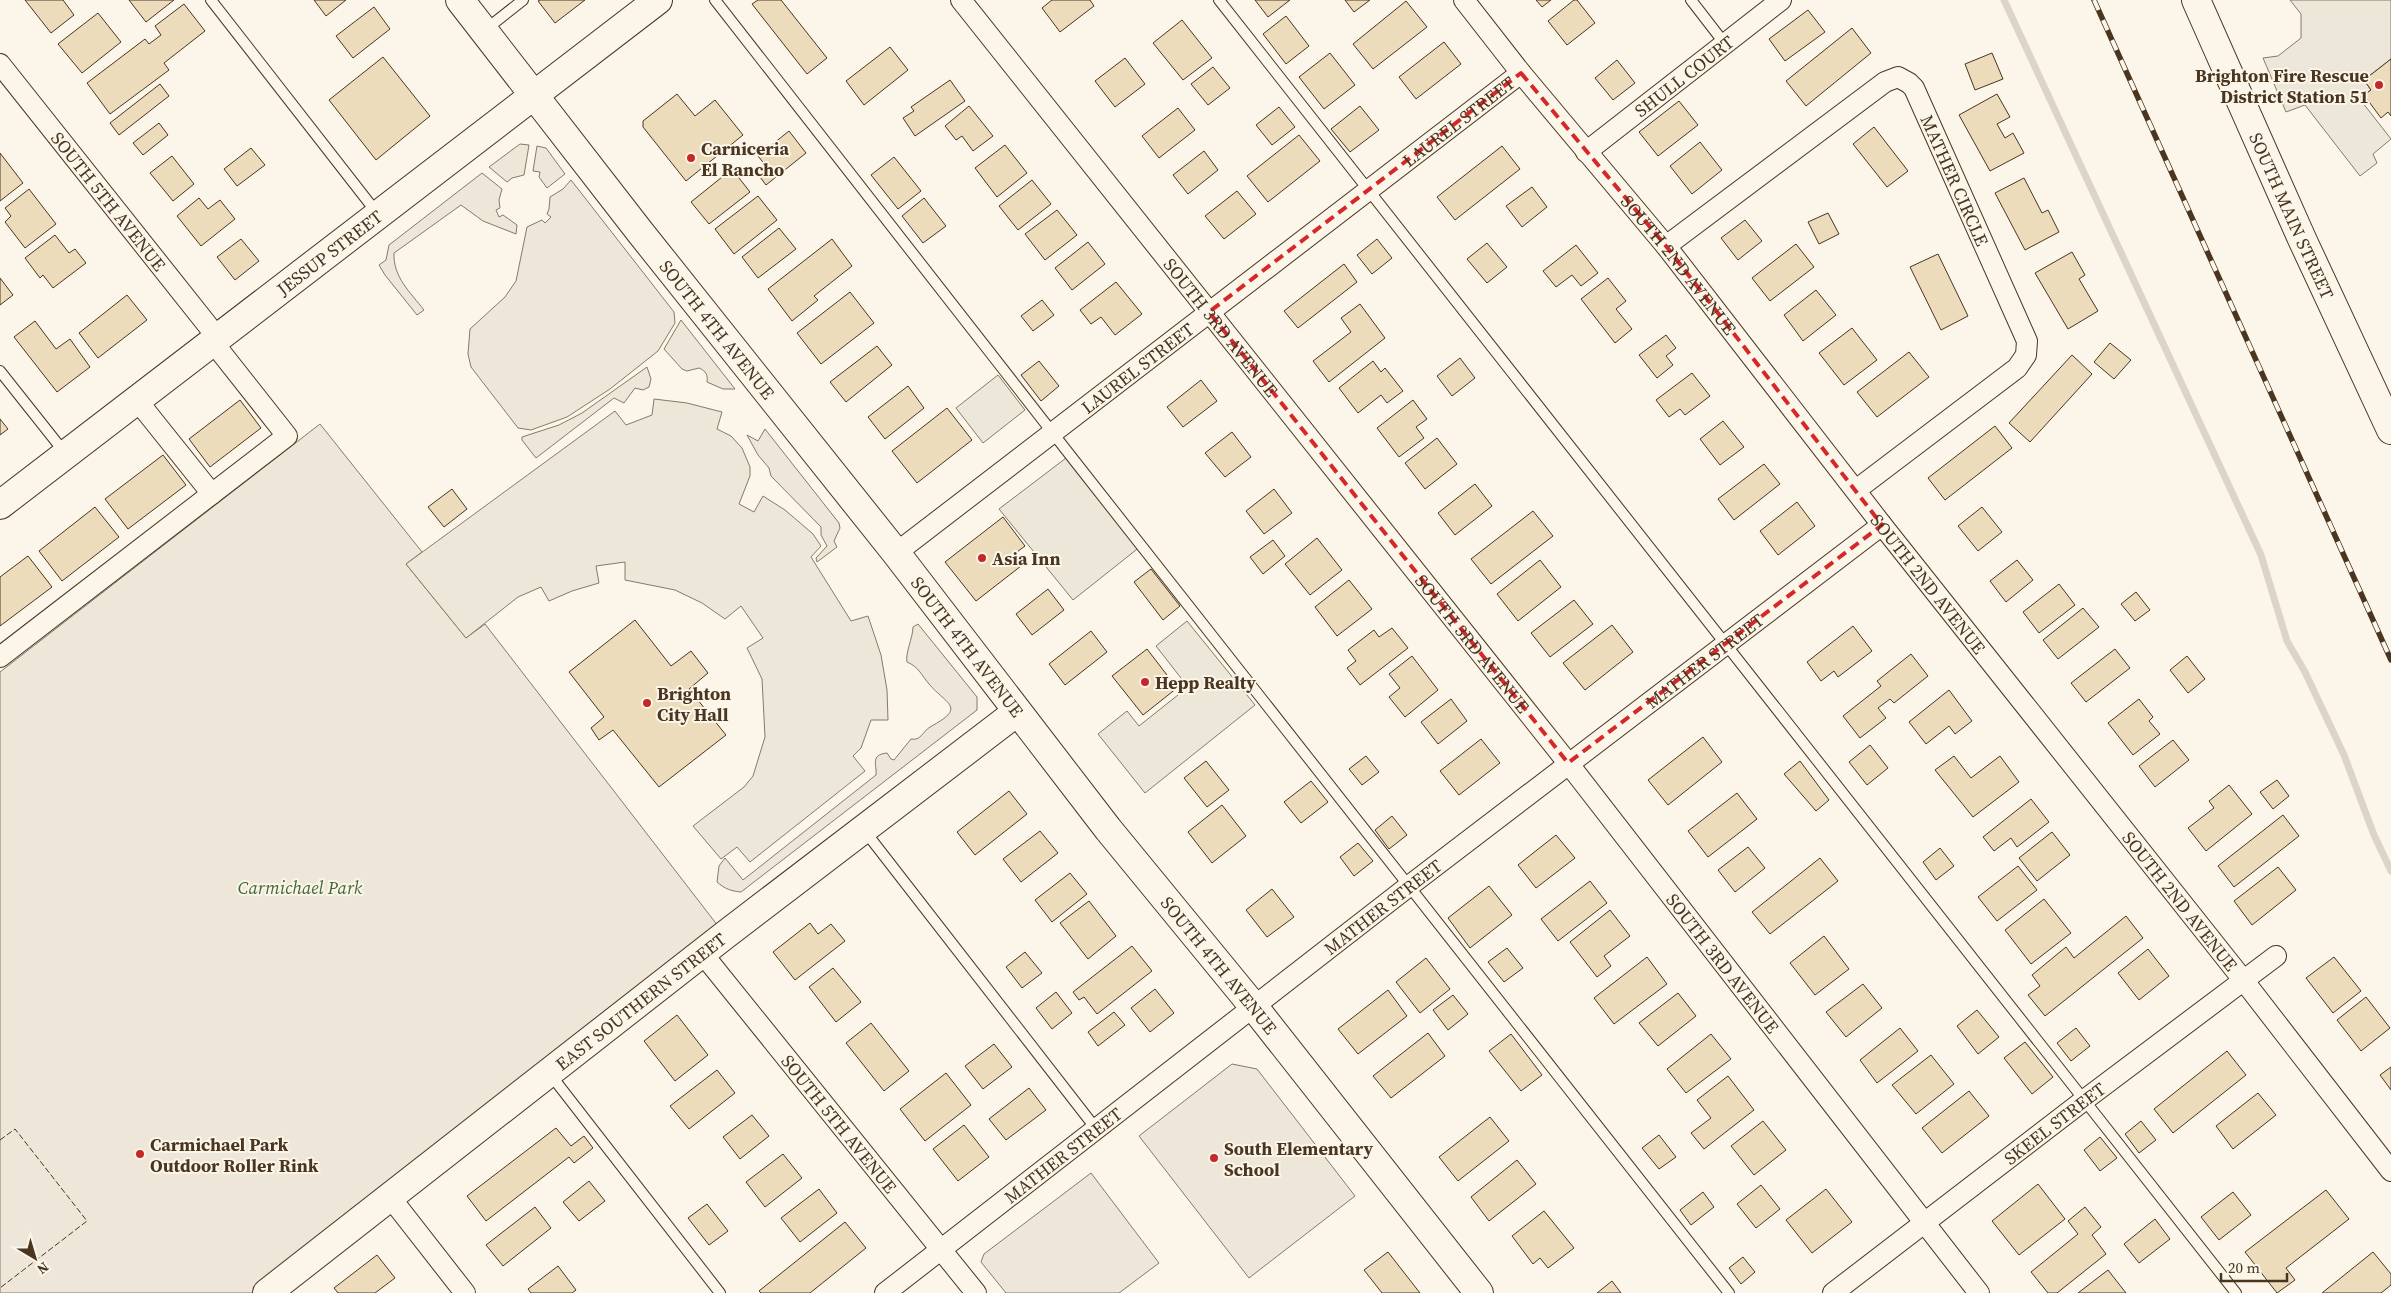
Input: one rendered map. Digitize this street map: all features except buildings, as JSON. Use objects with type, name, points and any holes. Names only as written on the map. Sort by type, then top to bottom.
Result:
[{"type":"street","name":"SOUTH 4TH AVENUE","points":[[460,0],[533,96],[896,553],[1108,828],[1254,1007],[1479,1293]]},
{"type":"street","name":"JESSUP STREET","points":[[0,505],[65,453],[658,0]]},
{"type":"street","name":"SOUTH 3RD AVENUE","points":[[961,0],[1568,763],[1979,1293]]},
{"type":"street","name":"SOUTH 2ND AVENUE","points":[[1464,0],[1521,73],[1666,246],[1882,525],[2244,981],[2391,1171]]},
{"type":"street","name":"SHULL COURT","points":[[1586,152],[1781,0]]},
{"type":"street","name":"SOUTH MAIN STREET","points":[[2196,0],[2277,184],[2391,430]]},
{"type":"street","name":"SOUTH 5TH AVENUE","points":[[0,64],[287,436],[212,494]]},
{"type":"street","name":"LAUREL STREET","points":[[896,553],[1521,73]]},
{"type":"street","name":"MATHER CIRCLE","points":[[1666,246],[1886,82],[1898,77],[1914,88],[2027,341],[2026,355],[2016,368],[1856,490]]},
{"type":"street","points":[[0,658],[212,494],[136,399]]},
{"type":"street","name":"MATHER STREET","points":[[886,1293],[1568,763],[1882,525]]},
{"type":"street","name":"EAST SOUTHERN STREET","points":[[267,1293],[702,953],[1017,712]]},
{"type":"street","name":"SOUTH 5TH AVENUE","points":[[702,953],[976,1293]]},
{"type":"street","name":"SKEEL STREET","points":[[1833,1293],[2276,956]]},
{"type":"street","points":[[390,1196],[465,1293]]},
{"type":"lane","points":[[211,0],[378,214]]},
{"type":"lane","points":[[484,31],[523,0]]},
{"type":"lane","points":[[715,0],[1729,1293]]},
{"type":"lane","points":[[1218,0],[2236,1293]]},
{"type":"lane","points":[[1691,0],[1724,44]]},
{"type":"lane","points":[[0,371],[65,453]]},
{"type":"lane","points":[[864,830],[1097,1130]]},
{"type":"lane","points":[[549,1073],[720,1293]]},
{"type":"highlighted area","points":[[1521,73],[1666,246],[1882,525],[1568,763],[1209,312]]},
{"type":"green space","points":[[520,144],[529,145],[524,175],[512,178],[507,182],[489,167]]},
{"type":"green space","points":[[537,146],[546,148],[565,174],[547,188],[539,177],[540,172],[533,171]]},
{"type":"green space","points":[[482,173],[502,189],[499,200],[500,208],[496,210],[499,217],[503,215],[517,225],[516,234],[483,221],[461,205],[394,253],[394,262],[399,277],[424,310],[417,315],[379,265],[386,260],[389,245]]},
{"type":"green space","points":[[571,180],[674,312],[675,323],[658,351],[610,389],[567,417],[531,430],[518,428],[471,367],[468,354],[470,329],[505,297],[516,281],[527,227],[542,220],[545,223],[551,217],[547,214],[550,197],[563,189]]},
{"type":"green space","points":[[681,320],[735,389],[723,389],[707,382],[706,374],[699,368],[687,371],[682,369],[664,349]]},
{"type":"green space","points":[[647,367],[651,379],[649,387],[643,390],[635,388],[624,403],[614,398],[536,458],[522,440],[522,437],[559,425],[582,413]]},
{"type":"green space","name":"Carmichael Park","points":[[320,424],[422,552],[406,564],[466,638],[485,624],[725,935],[265,1293],[0,1293],[0,672]]},
{"type":"green space","points":[[765,429],[839,523],[840,528],[834,541],[837,547],[817,562],[816,558],[827,546],[821,535],[821,527],[771,476],[769,468],[758,455],[747,435],[758,441]]},
{"type":"green space","points":[[918,624],[977,697],[977,710],[741,892],[728,889],[717,882],[719,866],[725,858],[743,880],[876,775],[876,758],[878,756],[887,753],[894,760],[911,739],[917,739],[927,729],[948,715],[951,710],[947,702],[917,669],[907,662],[913,627]]},
{"type":"green space","points":[[1232,1064],[1257,1069],[1355,1196],[1249,1278],[1139,1136]]},
{"type":"green space","points":[[1091,1173],[1159,1263],[1119,1293],[1006,1293],[981,1262],[984,1254]]},
{"type":"shaded area","points":[[2290,0],[2391,0],[2391,59],[2364,80],[2371,90],[2359,98],[2391,139],[2373,154],[2377,163],[2360,176],[2305,105],[2286,112],[2263,58],[2278,56],[2301,38],[2301,14]]},
{"type":"shaded area","points":[[998,375],[1025,410],[983,443],[956,408]]},
{"type":"shaded area","points":[[654,399],[687,403],[722,412],[717,429],[731,436],[742,448],[750,467],[750,476],[739,504],[754,512],[763,496],[785,510],[813,534],[821,546],[811,557],[851,621],[868,616],[881,655],[887,690],[888,720],[871,720],[861,748],[853,756],[865,771],[750,862],[737,847],[721,859],[693,826],[744,787],[753,776],[765,737],[762,679],[747,648],[763,638],[741,606],[725,619],[702,603],[675,590],[625,580],[625,562],[596,566],[599,583],[572,591],[549,601],[541,587],[518,597],[466,638],[406,564],[615,411],[626,425],[652,415]]},
{"type":"shaded area","points":[[1070,455],[1141,546],[1073,600],[999,509]]},
{"type":"shaded area","points":[[1187,621],[1255,705],[1145,793],[1098,734],[1127,711],[1139,726],[1188,687],[1156,646]]},
{"type":"waterway","points":[[2004,0],[2261,555],[2287,641],[2305,672],[2344,755],[2374,835],[2391,871]]},
{"type":"railway","points":[[2094,0],[2391,660]]},
{"type":"fence","points":[[0,1140],[15,1129],[87,1221],[0,1288]]},
{"type":"place","name":"Brighton Fire Rescue District Station 51","points":[[2379,85]]},
{"type":"place","name":"Carniceria El Rancho","points":[[691,158]]},
{"type":"place","name":"Asia Inn","points":[[982,558]]},
{"type":"place","name":"Hepp Realty","points":[[1145,682]]},
{"type":"place","name":"Brighton City Hall","points":[[647,703]]},
{"type":"place","name":"Carmichael Park Outdoor Roller Rink","points":[[140,1154]]},
{"type":"place","name":"South Elementary School","points":[[1214,1158]]}]
